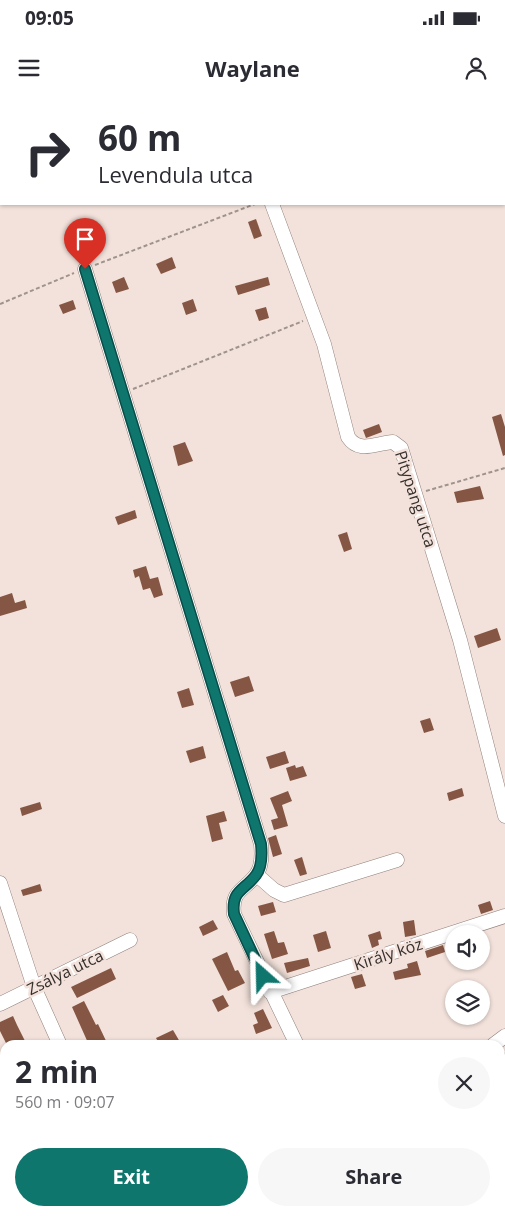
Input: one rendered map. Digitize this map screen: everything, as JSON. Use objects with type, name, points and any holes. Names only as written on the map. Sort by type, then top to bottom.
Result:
[{"type":"street","name":"Pitypang utca","points":[[272,205],[330,362],[336,395],[348,437],[356,445],[363,448],[390,442],[399,445],[416,494],[460,640],[505,816]]},
{"type":"street","points":[[85,269],[261,844],[261,859],[257,875],[237,893],[233,905],[234,914],[294,1040]]},
{"type":"street","points":[[257,875],[274,890],[284,895],[397,860]]},
{"type":"street","points":[[0,883],[34,987],[58,1040]]},
{"type":"street","name":"Király köz","points":[[270,992],[505,916]]},
{"type":"street","name":"Zsálya utca","points":[[0,1004],[130,940]]},
{"type":"path","points":[[0,304],[85,269],[252,205]]},
{"type":"path","points":[[124,392],[313,317]]},
{"type":"path","points":[[416,494],[505,468]]},
{"type":"building","points":[[256,219],[262,236],[254,239],[248,222]]},
{"type":"building","points":[[172,257],[176,268],[161,274],[156,264]]},
{"type":"building","points":[[124,277],[129,289],[116,293],[112,282]]},
{"type":"building","points":[[268,277],[270,285],[238,295],[235,286]]},
{"type":"building","points":[[193,299],[197,311],[186,315],[182,303]]},
{"type":"building","points":[[73,300],[76,309],[63,314],[59,305]]},
{"type":"building","points":[[266,307],[269,318],[259,321],[255,310]]},
{"type":"building","points":[[501,414],[505,427],[505,455],[503,456],[492,417]]},
{"type":"building","points":[[379,424],[382,432],[366,438],[363,430]]},
{"type":"building","points":[[185,442],[193,461],[178,466],[173,446]]},
{"type":"building","points":[[480,486],[484,499],[457,503],[454,492]]},
{"type":"building","points":[[135,510],[137,518],[118,525],[115,517]]},
{"type":"building","points":[[347,532],[352,549],[344,552],[338,535]]},
{"type":"building","points":[[146,566],[150,579],[158,577],[163,595],[154,598],[150,588],[143,590],[139,576],[135,578],[133,570]]},
{"type":"building","points":[[12,593],[15,603],[25,600],[27,608],[0,616],[0,597]]},
{"type":"building","points":[[497,628],[501,640],[478,648],[474,636]]},
{"type":"building","points":[[249,676],[254,691],[235,697],[230,682]]},
{"type":"building","points":[[189,688],[194,705],[182,708],[177,692]]},
{"type":"building","points":[[430,718],[434,730],[424,733],[420,721]]},
{"type":"building","points":[[203,746],[206,758],[190,763],[186,751]]},
{"type":"building","points":[[285,751],[289,763],[270,769],[266,757]]},
{"type":"building","points":[[295,765],[296,768],[303,766],[307,776],[290,781],[286,768]]},
{"type":"building","points":[[462,788],[464,796],[449,801],[447,793]]},
{"type":"building","points":[[288,791],[292,801],[282,805],[288,826],[274,830],[271,820],[278,818],[270,798]]},
{"type":"building","points":[[40,802],[42,809],[22,816],[20,808]]},
{"type":"building","points":[[224,811],[227,821],[219,823],[223,839],[212,842],[206,816]]},
{"type":"building","points":[[276,835],[282,854],[273,857],[268,838]]},
{"type":"building","points":[[302,857],[307,874],[300,876],[294,860]]},
{"type":"building","points":[[40,884],[42,891],[23,896],[21,890]]},
{"type":"building","points":[[490,901],[493,910],[481,914],[478,905]]},
{"type":"building","points":[[273,902],[276,912],[261,916],[258,906]]},
{"type":"building","points":[[213,920],[218,929],[203,936],[199,927]]},
{"type":"building","points":[[414,920],[416,935],[405,937],[403,922]]},
{"type":"building","points":[[274,931],[278,943],[284,942],[288,954],[272,959],[264,934]]},
{"type":"building","points":[[326,931],[331,948],[318,952],[313,935]]},
{"type":"building","points":[[380,931],[382,939],[378,940],[379,945],[372,948],[368,935]]},
{"type":"building","points":[[443,945],[445,952],[427,958],[425,951]]},
{"type":"building","points":[[227,952],[235,971],[238,970],[245,983],[228,991],[212,959]]},
{"type":"building","points":[[308,958],[310,966],[287,973],[284,963]]},
{"type":"building","points":[[417,961],[421,975],[395,980],[393,972],[408,968],[407,964]]},
{"type":"building","points":[[111,968],[116,979],[77,998],[71,987]]},
{"type":"building","points":[[362,974],[366,986],[355,989],[351,977]]},
{"type":"building","points":[[223,995],[229,1006],[218,1012],[212,1000]]},
{"type":"building","points":[[84,1001],[106,1040],[87,1040],[72,1007]]},
{"type":"building","points":[[263,1009],[272,1028],[256,1034],[253,1025],[258,1023],[254,1013]]},
{"type":"building","points":[[13,1016],[25,1040],[4,1040],[0,1031],[0,1022]]},
{"type":"building","points":[[173,1030],[179,1040],[157,1040],[156,1038]]},
{"type":"route","points":[[85,269],[261,844],[262,852],[257,875],[237,893],[233,905],[234,914],[263,976]]}]
